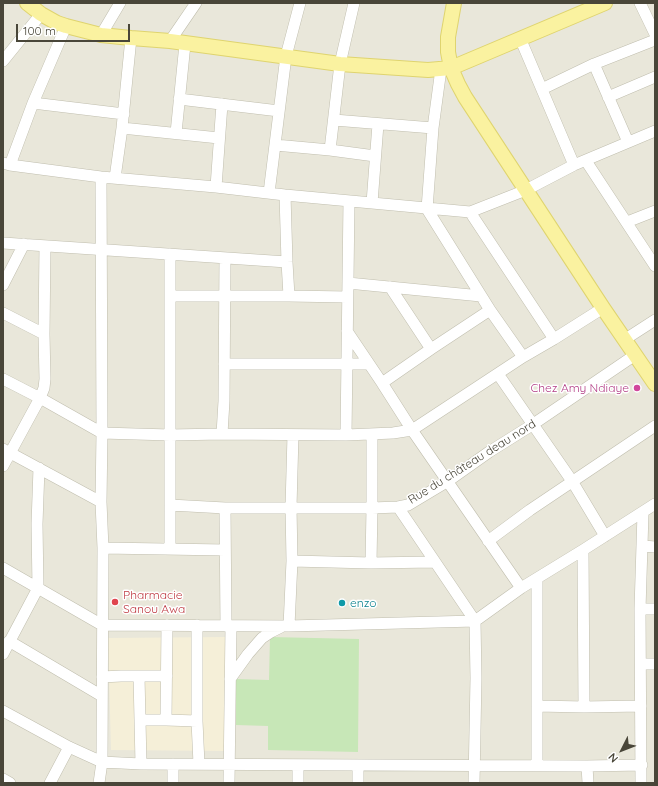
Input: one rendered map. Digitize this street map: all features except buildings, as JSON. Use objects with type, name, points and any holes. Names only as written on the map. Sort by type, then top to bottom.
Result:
[{"type":"main road","points":[[453,3],[448,37],[446,68],[458,84],[465,98],[624,340],[655,384]]},
{"type":"main road","points":[[34,7],[57,23],[101,35],[170,41],[340,64],[428,70],[446,68],[605,3]]},
{"type":"street","points":[[101,35],[120,3]]},
{"type":"street","points":[[170,41],[196,3]]},
{"type":"street","points":[[269,193],[286,56],[300,3]]},
{"type":"street","points":[[330,150],[340,64],[354,3]]},
{"type":"street","points":[[640,3],[655,34]]},
{"type":"street","points":[[3,61],[34,7]]},
{"type":"street","points":[[66,26],[6,164],[101,177],[216,187],[285,196],[470,212],[526,190],[574,165],[655,131]]},
{"type":"street","points":[[115,178],[124,114],[131,38]]},
{"type":"street","points":[[520,38],[574,165]]},
{"type":"street","points":[[542,88],[594,64],[655,40]]},
{"type":"street","points":[[176,133],[185,44]]},
{"type":"street","points":[[594,64],[628,142]]},
{"type":"street","points":[[446,68],[433,128],[427,209],[490,310],[524,357]]},
{"type":"street","points":[[608,97],[655,77]]},
{"type":"street","points":[[179,99],[279,111]]},
{"type":"street","points":[[33,103],[124,114]]},
{"type":"street","points":[[216,187],[222,104]]},
{"type":"street","points":[[334,120],[433,128]]},
{"type":"street","points":[[372,203],[378,124]]},
{"type":"street","points":[[122,128],[220,138]]},
{"type":"street","points":[[275,145],[375,156]]},
{"type":"street","points":[[586,161],[655,266]]},
{"type":"street","points":[[99,783],[102,762],[101,177]]},
{"type":"street","points":[[285,196],[289,296]]},
{"type":"street","points":[[346,435],[349,201]]},
{"type":"street","points":[[470,212],[554,339]]},
{"type":"street","points":[[627,222],[655,212]]},
{"type":"street","points":[[3,243],[287,262]]},
{"type":"street","points":[[3,285],[24,244]]},
{"type":"street","points":[[3,466],[7,450],[40,398],[44,388],[45,246]]},
{"type":"street","points":[[170,254],[170,549]]},
{"type":"street","points":[[222,434],[225,258]]},
{"type":"street","points":[[348,283],[481,296]]},
{"type":"street","points":[[390,287],[432,349]]},
{"type":"street","points":[[170,296],[347,296]]},
{"type":"street","points":[[3,379],[102,433],[170,435],[346,435],[393,433],[412,430],[524,357],[603,308]]},
{"type":"street","points":[[382,383],[490,310]]},
{"type":"street","points":[[3,313],[44,334]]},
{"type":"street","points":[[624,340],[655,320]]},
{"type":"street","points":[[347,331],[412,430],[521,588]]},
{"type":"street","name":"Rue du château deau nord","points":[[170,505],[225,508],[372,508],[408,505],[448,481],[635,355]]},
{"type":"street","points":[[224,364],[369,364]]},
{"type":"street","points":[[498,374],[572,481],[605,536]]},
{"type":"street","points":[[488,541],[572,481],[655,426]]},
{"type":"street","points":[[371,563],[372,434]]},
{"type":"street","points":[[286,626],[292,561],[291,507],[293,435]]},
{"type":"street","points":[[7,450],[101,502]]},
{"type":"street","points":[[3,654],[38,588],[39,468]]},
{"type":"street","points":[[3,568],[102,625],[286,626],[475,621],[536,578],[643,513],[655,504]]},
{"type":"street","points":[[398,507],[475,621],[476,678],[474,783]]},
{"type":"street","points":[[225,508],[225,550],[230,679],[228,783]]},
{"type":"street","points":[[641,783],[640,609],[643,513]]},
{"type":"street","points":[[642,546],[655,547]]},
{"type":"street","points":[[102,548],[225,550]]},
{"type":"street","points":[[583,550],[584,707]]},
{"type":"street","points":[[292,561],[371,563],[434,562]]},
{"type":"street","points":[[536,578],[537,766]]},
{"type":"street","points":[[640,609],[655,609]]},
{"type":"street","points":[[166,720],[167,625]]},
{"type":"street","points":[[197,625],[197,721],[199,764]]},
{"type":"street","points":[[230,679],[262,638],[271,632],[286,626]]},
{"type":"street","points":[[9,641],[102,696]]},
{"type":"street","points":[[641,664],[655,664]]},
{"type":"street","points":[[139,676],[141,764]]},
{"type":"street","points":[[102,677],[166,676]]},
{"type":"street","points":[[537,706],[641,706]]},
{"type":"street","points":[[3,711],[69,747],[102,762],[141,764],[298,765],[642,765]]},
{"type":"street","points":[[140,720],[197,721]]},
{"type":"street","points":[[50,783],[69,747]]},
{"type":"street","points":[[173,764],[173,783]]},
{"type":"street","points":[[298,765],[298,783]]},
{"type":"street","points":[[358,765],[358,783]]},
{"type":"street","points":[[588,766],[588,783]]},
{"type":"street","points":[[3,779],[10,783]]},
{"type":"shaded area","points":[[3,3],[655,3],[655,783],[3,783]]},
{"type":"shaded area","points":[[225,637],[225,751],[111,750],[108,638]]},
{"type":"green space","points":[[270,637],[359,639],[358,752],[268,750],[268,726],[236,725],[236,679],[269,680]]},
{"type":"place","name":"Chez Amy Ndiaye","points":[[637,388]]},
{"type":"place","name":"Pharmacie Sanou Awa","points":[[115,602]]},
{"type":"place","name":"enzo","points":[[342,603]]}]
